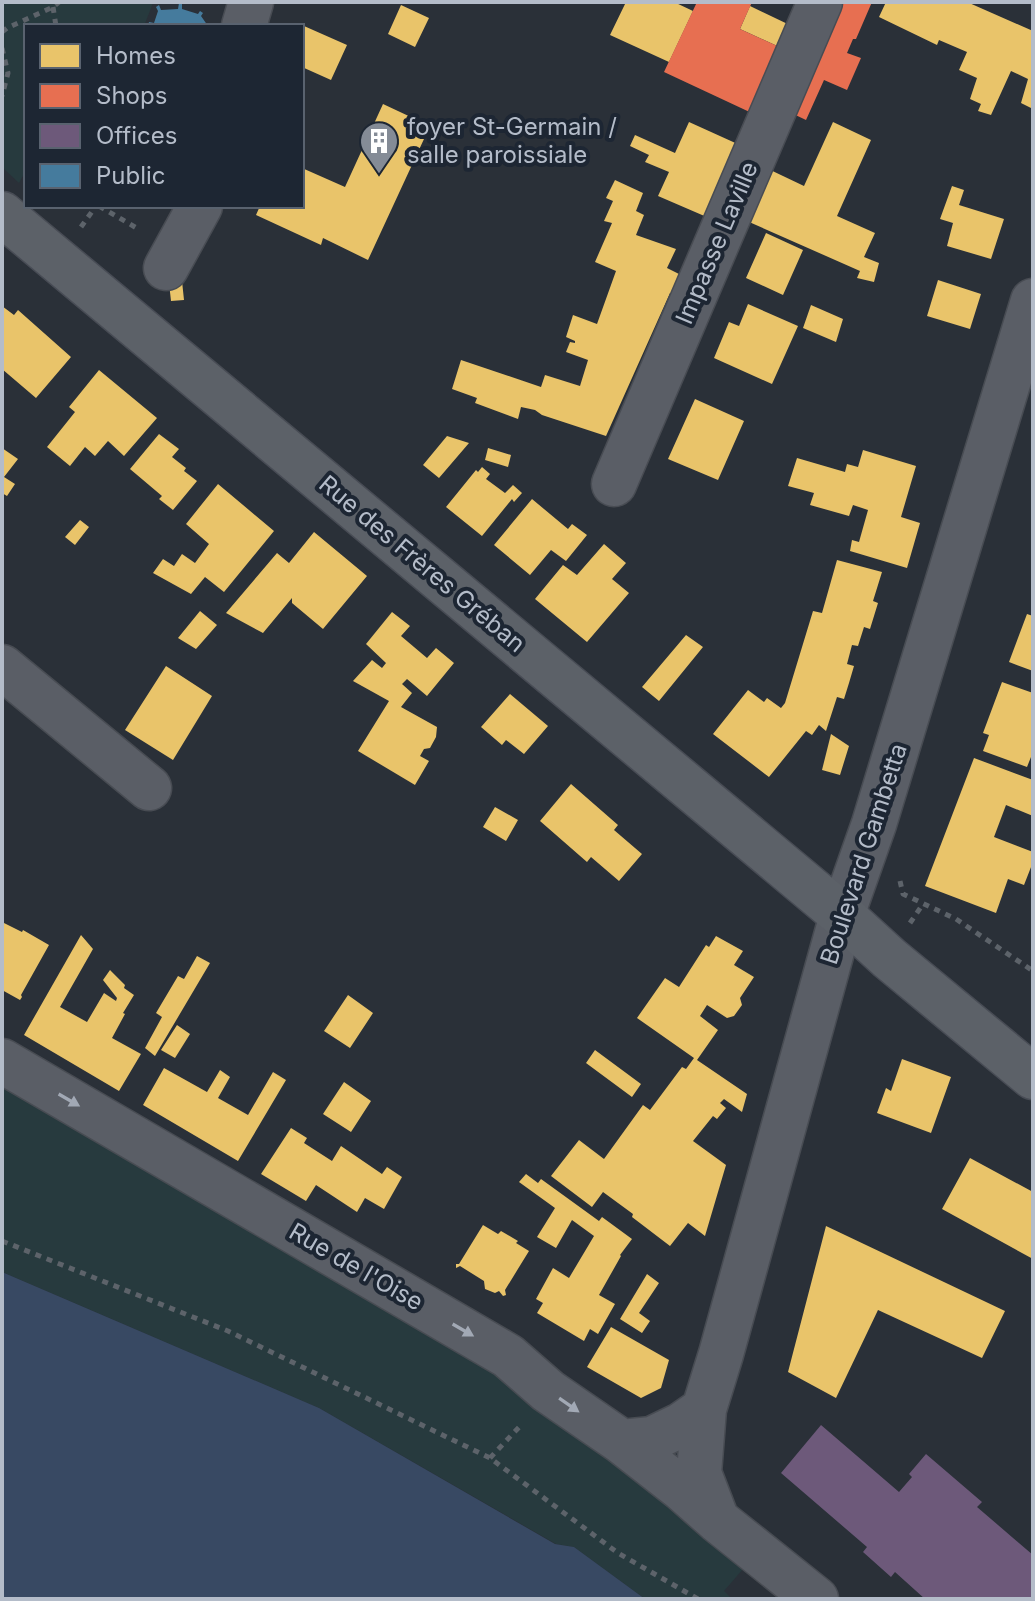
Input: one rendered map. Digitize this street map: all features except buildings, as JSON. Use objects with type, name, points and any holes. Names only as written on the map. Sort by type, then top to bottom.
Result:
[{"type":"main road","name":"Rue des Frères Gréban","points":[[2,214],[1033,1077]]},
{"type":"street","points":[[245,24],[251,2]]},
{"type":"street","name":"Impasse Laville","points":[[614,484],[820,2]]},
{"type":"street","points":[[166,268],[199,208]]},
{"type":"street","name":"Boulevard Gambetta","points":[[717,1520],[699,1473],[704,1409],[842,915],[874,824],[1033,301]]},
{"type":"street","points":[[2,667],[149,788]]},
{"type":"street","name":"Rue de l'Oise","points":[[2,1061],[508,1356],[548,1391],[622,1442],[682,1489],[816,1599]]},
{"type":"street","points":[[622,1442],[652,1439],[704,1409]]},
{"type":"path","points":[[2,32],[59,2]]},
{"type":"path","points":[[53,7],[56,24]]},
{"type":"path","points":[[2,48],[8,73],[2,96]]},
{"type":"path","points":[[74,238],[95,208]]},
{"type":"path","points":[[897,867],[903,894],[956,919],[1033,971]]},
{"type":"path","points":[[906,929],[923,904]]},
{"type":"path","points":[[2,1241],[228,1331],[490,1458],[618,1553],[698,1599]]},
{"type":"green space","points":[[2,2],[157,2],[153,3],[145,24],[24,24],[24,174],[19,183],[2,167]]},
{"type":"green space","points":[[2,1080],[542,1397],[743,1569],[724,1591],[732,1599],[645,1599],[574,1547],[556,1544],[319,1408],[2,1272]]},
{"type":"water","points":[[2,1272],[319,1408],[555,1544],[574,1547],[645,1599],[2,1599]]},
{"type":"place","name":"foyer St-Germain / salle paroissiale","points":[[379,175]]}]
